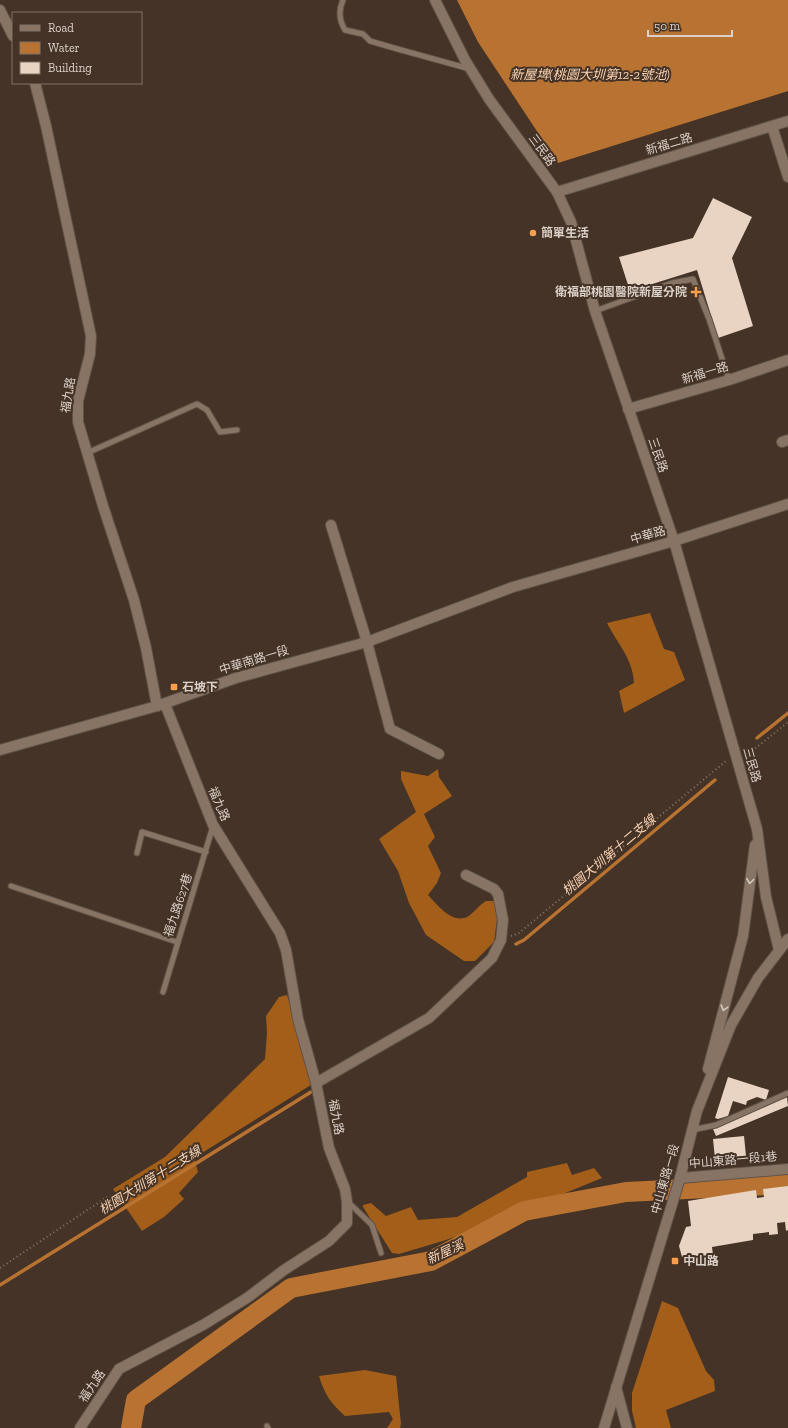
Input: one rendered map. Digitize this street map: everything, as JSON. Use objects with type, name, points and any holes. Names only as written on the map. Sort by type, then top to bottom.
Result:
[{"type":"street","name":"三民路","points":[[435,0],[471,69],[489,99],[557,192],[571,222],[595,311],[674,541],[757,829],[766,897],[779,950]]},
{"type":"street","points":[[0,10],[12,34]]},
{"type":"street","name":"福九路","points":[[35,84],[46,126],[91,336],[90,354],[78,401],[77,418],[86,454],[134,600],[161,705],[213,825],[280,933],[286,950],[298,1018],[316,1083],[329,1148],[345,1189],[348,1202],[347,1224],[329,1241],[203,1325],[120,1369],[80,1428]]},
{"type":"street","name":"新福二路","points":[[557,192],[788,121]]},
{"type":"street","points":[[772,126],[788,177]]},
{"type":"street","name":"新福一路","points":[[628,409],[729,380],[788,360]]},
{"type":"street","name":"中華路","points":[[513,587],[674,541],[788,504]]},
{"type":"street","points":[[331,525],[367,642],[390,729],[439,754]]},
{"type":"street","name":"中華南路一段","points":[[0,750],[161,705],[236,678],[367,642],[513,587]]},
{"type":"street","points":[[698,1110],[743,936],[757,829]]},
{"type":"street","points":[[316,1083],[429,1018],[492,958],[501,940],[503,920],[498,894],[494,890],[466,875]]},
{"type":"street","points":[[779,950],[788,939]]},
{"type":"street","name":"中山東路一段","points":[[604,1428],[680,1178],[698,1110],[732,1025],[758,978],[779,950]]},
{"type":"street","name":"中山東路一段1巷","points":[[680,1178],[788,1169]]},
{"type":"street","points":[[616,1387],[627,1428]]},
{"type":"lane","points":[[343,0],[339,9],[340,23],[345,30],[363,34],[370,41],[471,69]]},
{"type":"lane","points":[[595,311],[672,283],[693,279],[709,319],[729,380]]},
{"type":"lane","points":[[86,454],[197,404],[207,410],[220,432],[237,430]]},
{"type":"lane","name":"福九路627巷","points":[[163,992],[213,825]]},
{"type":"lane","points":[[137,853],[142,832],[206,852]]},
{"type":"lane","points":[[11,886],[177,942]]},
{"type":"lane","points":[[692,1130],[716,1126],[788,1093]]},
{"type":"lane","points":[[348,1202],[372,1225],[381,1253]]},
{"type":"path","points":[[501,940],[519,932],[736,758],[788,722]]},
{"type":"path","points":[[0,1268],[110,1195]]},
{"type":"shaded area","points":[[650,613],[664,649],[674,652],[685,680],[624,713],[619,691],[634,683],[633,674],[628,659],[607,623]]},
{"type":"shaded area","points":[[438,769],[439,777],[452,796],[424,814],[435,837],[428,846],[441,873],[437,883],[428,895],[440,908],[455,918],[467,917],[486,901],[494,901],[498,912],[494,942],[475,961],[464,961],[426,935],[409,903],[398,871],[379,839],[416,812],[401,779],[401,771],[428,776]]},
{"type":"shaded area","points":[[287,995],[314,1083],[194,1158],[198,1172],[179,1193],[184,1199],[164,1217],[142,1231],[113,1189],[165,1157],[265,1059],[267,1033],[266,1016],[279,997]]},
{"type":"shaded area","points":[[567,1163],[572,1175],[594,1168],[602,1178],[490,1224],[446,1240],[399,1254],[392,1253],[363,1207],[363,1205],[371,1203],[386,1216],[411,1207],[418,1220],[457,1217],[527,1177],[527,1172]]},
{"type":"shaded area","points":[[662,1301],[678,1308],[706,1371],[714,1380],[715,1391],[666,1410],[671,1428],[636,1428],[632,1411],[632,1393]]},
{"type":"shaded area","points":[[365,1370],[396,1376],[401,1424],[400,1428],[387,1428],[393,1419],[389,1412],[345,1416],[329,1398],[323,1388],[319,1376]]},
{"type":"water","name":"新屋埤(桃園大圳第12-2號池)","points":[[457,0],[788,0],[788,91],[558,163],[478,42]]},
{"type":"building","points":[[713,198],[752,217],[732,258],[753,326],[718,338],[697,270],[630,291],[619,257],[693,238]]},
{"type":"building","points":[[728,1077],[769,1090],[766,1100],[757,1097],[747,1101],[746,1105],[733,1101],[728,1116],[718,1119],[715,1118]]},
{"type":"building","points":[[787,1097],[788,1106],[716,1136],[713,1129]]},
{"type":"building","points":[[744,1136],[746,1156],[715,1159],[713,1139]]},
{"type":"building","points":[[788,1186],[788,1230],[786,1231],[785,1222],[777,1223],[778,1234],[769,1235],[769,1232],[753,1234],[753,1240],[712,1247],[713,1255],[690,1258],[682,1257],[679,1246],[686,1227],[691,1226],[688,1201],[756,1190],[757,1198],[764,1197],[763,1189]]},
{"type":"waterway","name":"桃園大圳第十二支線","points":[[757,738],[788,713]]},
{"type":"waterway","name":"桃園大圳第十二支線","points":[[516,944],[524,940],[715,780]]},
{"type":"waterway","name":"桃園大圳第十二支線","points":[[0,1285],[311,1092]]},
{"type":"waterway","name":"新屋溪","points":[[131,1428],[136,1400],[291,1288],[431,1261],[524,1211],[626,1192],[770,1185],[788,1179]]},
{"type":"place","name":"簡單生活","points":[[533,233]]},
{"type":"place","name":"衛福部桃園醫院新屋分院","points":[[696,292]]},
{"type":"place","name":"石坡下","points":[[174,687]]},
{"type":"place","name":"中山路","points":[[675,1261]]}]
